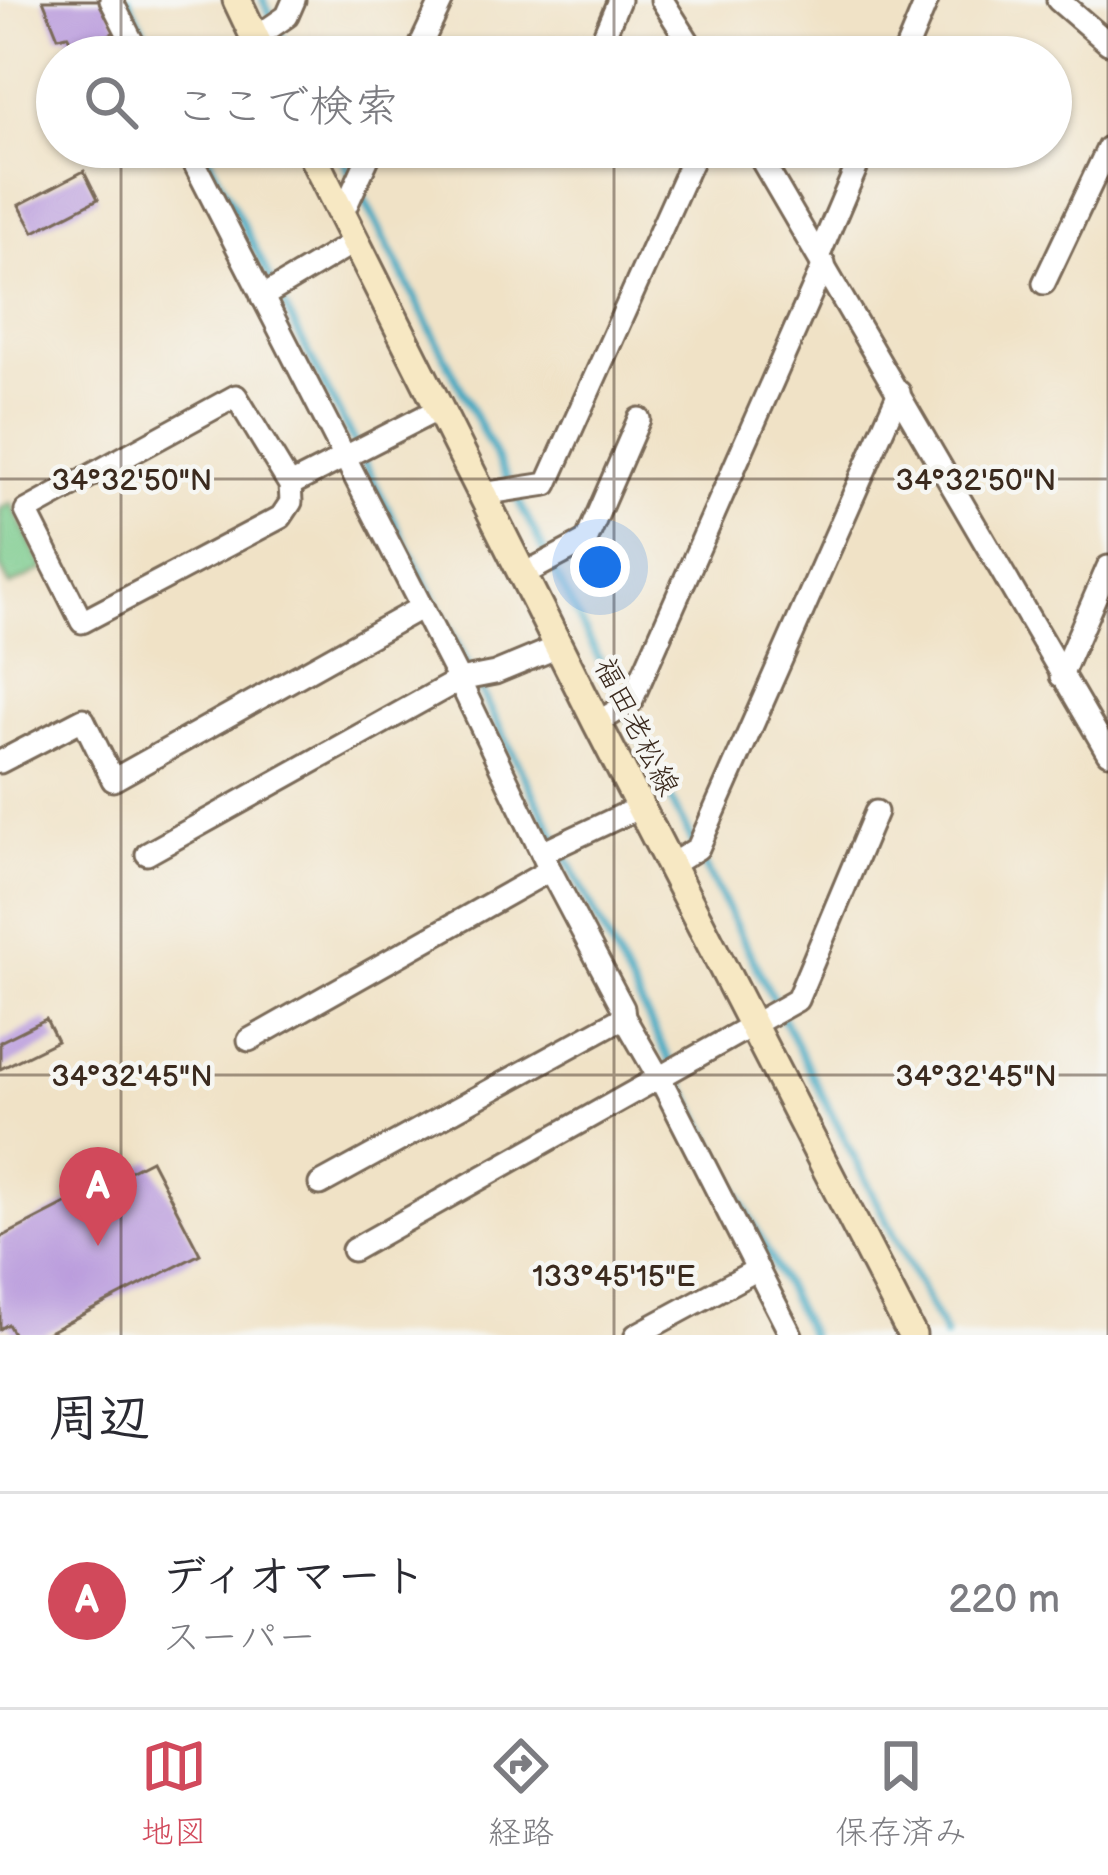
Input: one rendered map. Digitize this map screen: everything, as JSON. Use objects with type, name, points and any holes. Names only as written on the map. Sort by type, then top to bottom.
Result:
[{"type":"main road","points":[[237,0],[268,35]]},
{"type":"main road","name":"福田老松線","points":[[318,168],[439,409],[502,491],[541,564],[558,647],[614,713],[640,807],[686,856],[771,1014],[912,1335]]},
{"type":"street","points":[[111,0],[129,36]]},
{"type":"street","points":[[268,35],[287,16],[294,0]]},
{"type":"street","points":[[425,36],[442,0]]},
{"type":"street","points":[[604,36],[619,0]]},
{"type":"street","points":[[662,0],[685,36]]},
{"type":"street","points":[[912,36],[927,0]]},
{"type":"street","points":[[1058,0],[1108,43]]},
{"type":"street","points":[[1044,283],[1108,148]]},
{"type":"street","points":[[199,168],[272,291],[354,452],[422,607],[470,678],[624,1017],[654,1072],[670,1073]]},
{"type":"street","points":[[272,291],[347,229],[364,168]]},
{"type":"street","points":[[502,491],[547,484],[689,168]]},
{"type":"street","points":[[767,168],[1064,667],[1108,753]]},
{"type":"street","points":[[614,713],[632,702],[857,168]]},
{"type":"street","points":[[686,856],[898,392]]},
{"type":"street","points":[[236,396],[290,485],[291,502],[281,517],[82,622],[26,511],[236,396]]},
{"type":"street","points":[[290,485],[439,409]]},
{"type":"street","points":[[541,564],[586,541],[639,419]]},
{"type":"street","points":[[1064,667],[1108,567]]},
{"type":"street","points":[[0,762],[83,719],[112,780],[422,607]]},
{"type":"street","points":[[147,854],[470,678],[558,647]]},
{"type":"street","points":[[249,1040],[552,854],[640,807]]},
{"type":"street","points":[[352,1250],[797,1000],[876,812]]},
{"type":"street","points":[[320,1184],[624,1017]]},
{"type":"street","points":[[670,1073],[791,1335]]},
{"type":"street","points":[[636,1335],[758,1269]]},
{"type":"green space","points":[[11,503],[44,569],[10,586],[0,567],[0,509]]},
{"type":"building","points":[[43,0],[105,0],[120,29],[107,36],[58,36]]},
{"type":"building","points":[[84,171],[98,199],[34,232],[19,205]]},
{"type":"building","points":[[46,1019],[57,1041],[0,1069],[0,1042]]},
{"type":"building","points":[[151,1160],[200,1254],[43,1335],[14,1335],[8,1324],[0,1329],[0,1238]]},
{"type":"waterway","points":[[128,0],[146,36]]},
{"type":"waterway","points":[[263,0],[281,36]]},
{"type":"waterway","points":[[214,168],[810,1335]]},
{"type":"waterway","points":[[348,168],[353,178]]},
{"type":"waterway","points":[[360,191],[945,1335]]},
{"type":"place","name":"ディオマート","points":[[98,1246]]}]
